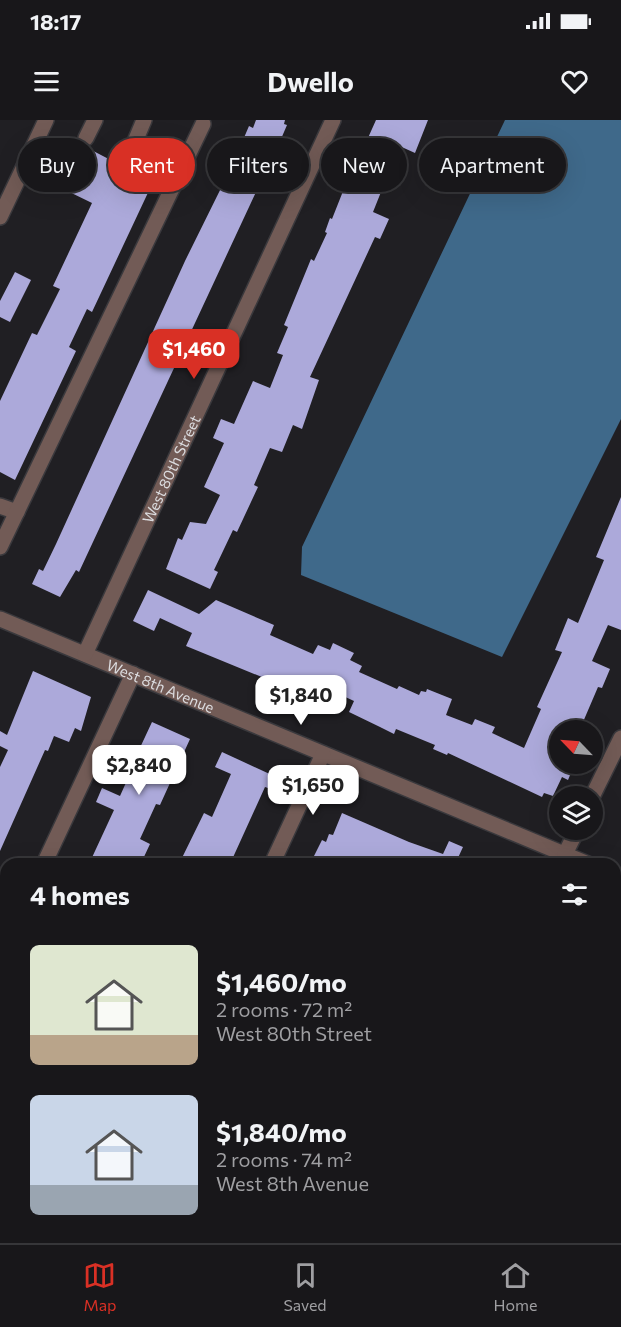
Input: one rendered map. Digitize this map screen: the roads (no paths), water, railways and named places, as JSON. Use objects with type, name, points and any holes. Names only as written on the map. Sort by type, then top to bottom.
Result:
[{"type":"street","points":[[0,217],[46,120]]},
{"type":"street","points":[[86,138],[95,120]]},
{"type":"street","points":[[136,138],[144,120]]},
{"type":"street","name":"West 80th Street","points":[[85,654],[333,120]]},
{"type":"street","points":[[0,547],[200,121]]},
{"type":"street","points":[[0,506],[17,512]]},
{"type":"street","name":"West 8th Avenue","points":[[0,619],[574,858]]},
{"type":"street","points":[[47,858],[133,674]]},
{"type":"street","points":[[597,786],[621,738]]},
{"type":"street","points":[[275,858],[323,754]]},
{"type":"street","points":[[565,854],[572,840]]},
{"type":"water","points":[[505,120],[621,120],[621,419],[502,657],[301,575],[302,547],[471,192],[566,192],[566,138],[496,138]]}]
